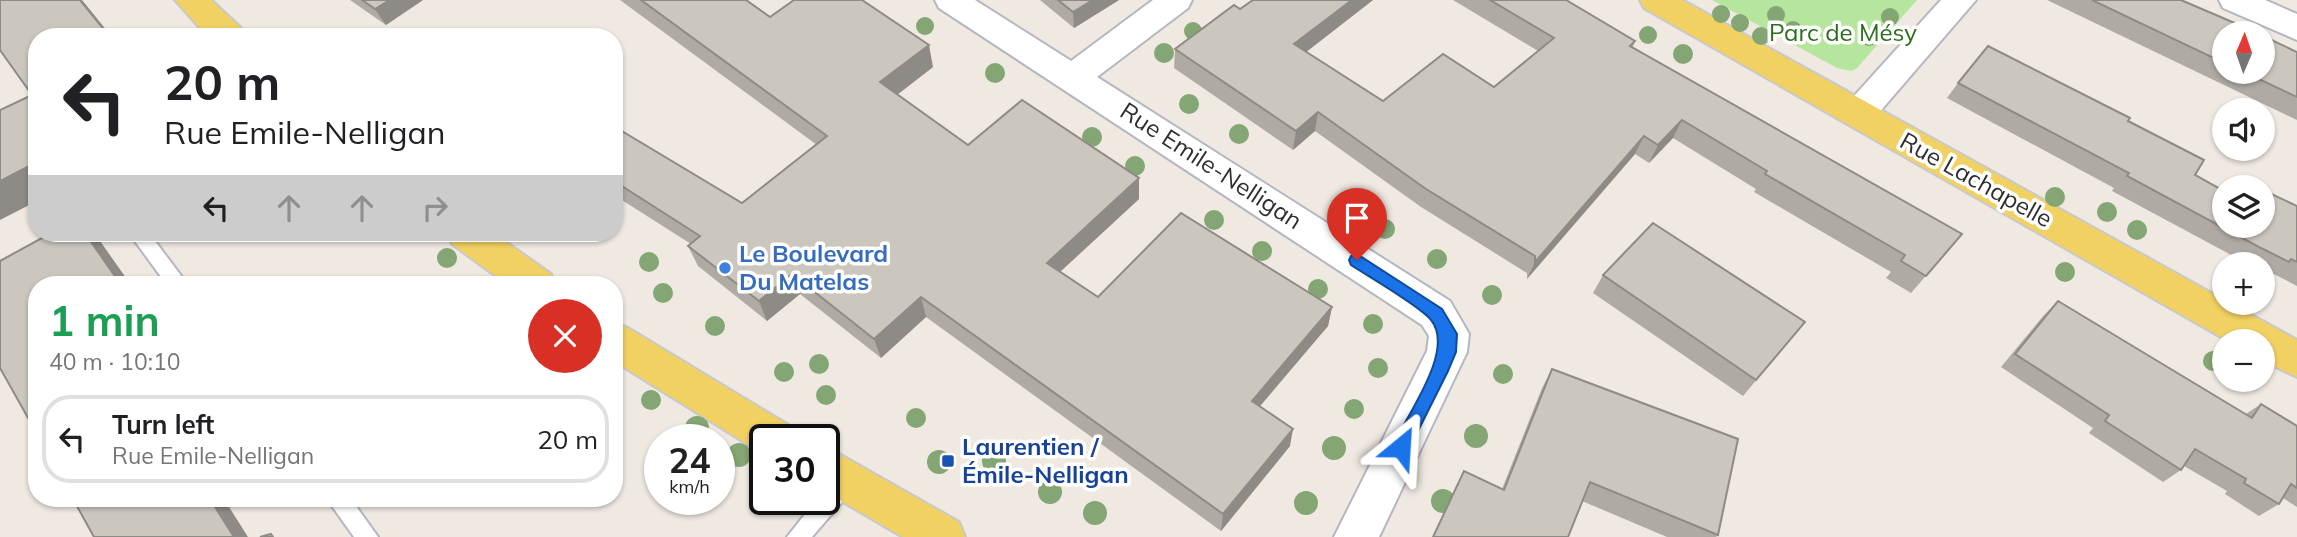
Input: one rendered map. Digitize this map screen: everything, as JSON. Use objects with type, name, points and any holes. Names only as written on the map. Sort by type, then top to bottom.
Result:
[{"type":"main road","points":[[191,0],[220,28]]},
{"type":"main road","name":"Rue Lachapelle","points":[[1656,0],[2297,360]]},
{"type":"main road","points":[[477,242],[525,276]]},
{"type":"main road","points":[[623,346],[751,424]]},
{"type":"main road","points":[[840,477],[943,537]]},
{"type":"street","name":"Rue Emile-Nelligan","points":[[951,0],[1436,313],[1446,327],[1450,339],[1439,371],[1356,537]]},
{"type":"street","points":[[1073,77],[1176,0]]},
{"type":"street","points":[[1858,114],[1960,0]]},
{"type":"street","points":[[2235,0],[2297,28]]},
{"type":"lane","points":[[145,242],[171,276]]},
{"type":"lane","points":[[344,507],[367,537]]},
{"type":"lane","points":[[798,537],[811,515]]},
{"type":"green space","name":"Parc de Mésy","points":[[1712,0],[1917,0],[1857,68],[1851,71],[1837,68]]},
{"type":"building","points":[[0,0],[80,0],[103,28],[28,28],[28,89],[0,50]]},
{"type":"building","points":[[362,0],[390,0],[375,9]]},
{"type":"building","points":[[641,0],[746,0],[770,17],[794,0],[862,0],[929,45],[880,82],[968,145],[1022,100],[1139,178],[1047,263],[1098,297],[1181,213],[1332,307],[1252,401],[1293,429],[1223,514],[921,297],[874,339],[792,274],[759,301],[688,246],[700,236],[623,187],[623,132],[742,203],[827,136]]},
{"type":"building","points":[[1058,0],[1093,0],[1073,12]]},
{"type":"building","points":[[1253,0],[1352,0],[1294,44],[1383,101],[1443,54],[1494,87],[1554,38],[1490,0],[1566,0],[1635,41],[1630,46],[1962,234],[1926,276],[1901,261],[1905,255],[1765,174],[1767,171],[1682,120],[1658,145],[1644,136],[1535,262],[1535,256],[1426,189],[1318,112],[1296,131],[1175,49],[1234,5],[1240,9]]},
{"type":"building","points":[[2092,0],[2181,0],[2230,21],[2212,21],[2212,57]]},
{"type":"building","points":[[2275,42],[2297,52],[2297,97],[2269,84],[2275,84]]},
{"type":"building","points":[[1988,46],[2130,118],[2128,121],[2204,160],[2195,175],[2212,184],[2212,222],[2127,176],[2129,173],[1958,83]]},
{"type":"building","points":[[28,97],[28,167],[0,181],[0,110]]},
{"type":"building","points":[[2275,196],[2297,206],[2297,262],[2291,259],[2289,262],[2275,255],[2275,252],[2242,238],[2275,238]]},
{"type":"building","points":[[1653,223],[1805,322],[1756,380],[1603,275]]},
{"type":"building","points":[[35,242],[91,242],[115,276],[28,276],[28,418],[0,368],[0,261]]},
{"type":"building","points":[[2058,301],[2252,418],[2261,404],[2297,426],[2297,488],[2291,484],[2279,504],[2244,483],[2246,479],[2195,449],[2181,470],[2105,421],[2109,415],[2015,354]]},
{"type":"building","points":[[1552,369],[1738,439],[1718,535],[1590,482],[1568,537],[1433,537],[1464,471],[1504,490]]},
{"type":"building","points":[[77,507],[215,507],[234,537],[94,537]]},
{"type":"place","name":"Le Boulevard Du Matelas","points":[[725,268]]},
{"type":"place","name":"Laurentien / Émile-Nelligan","points":[[948,461]]},
{"type":"route","points":[[1357,260],[1436,313],[1446,327],[1450,339],[1439,371],[1401,447]]}]
